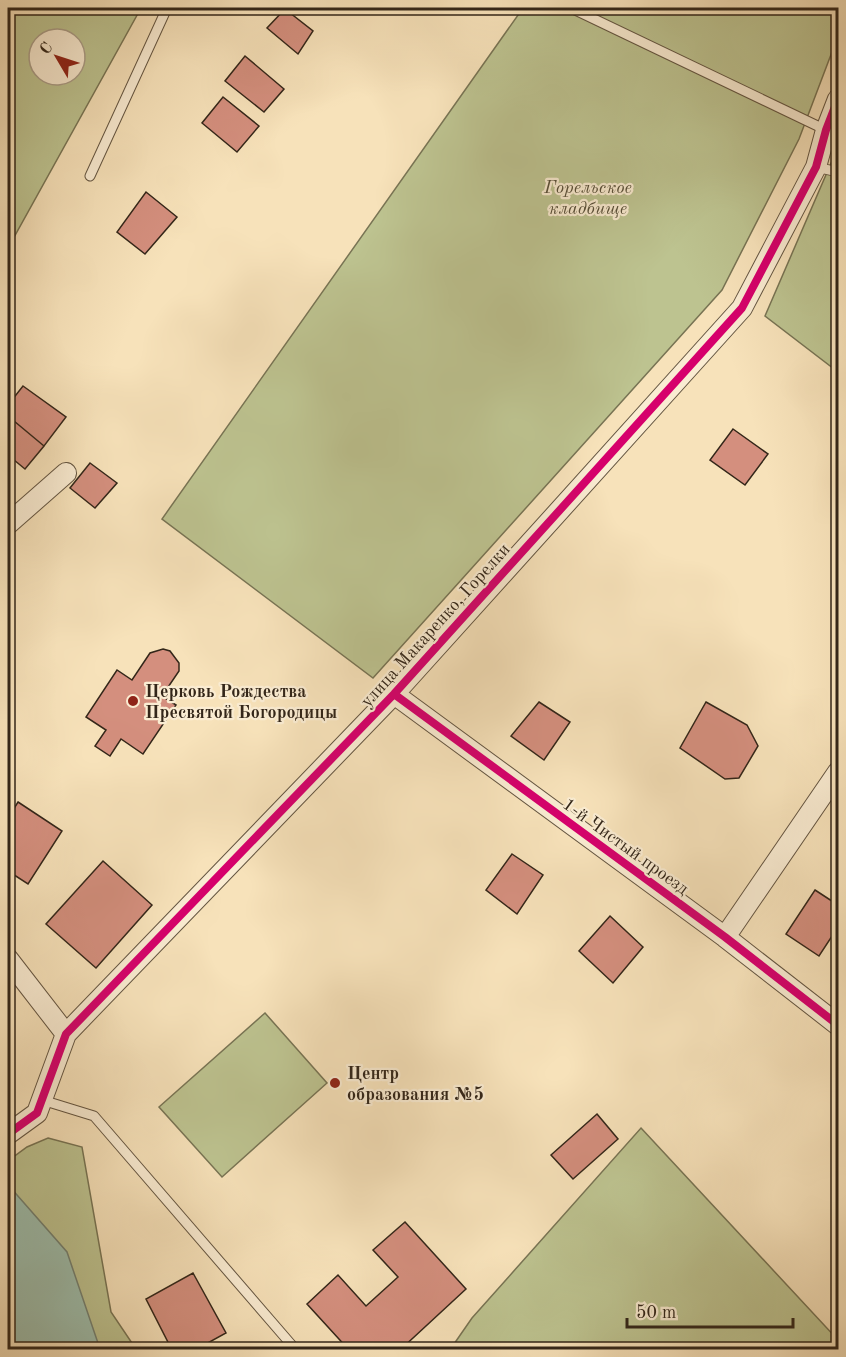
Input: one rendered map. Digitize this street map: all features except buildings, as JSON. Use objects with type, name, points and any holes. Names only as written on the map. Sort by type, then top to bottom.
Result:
[{"type":"street","name":"улица Макаренко, Горелки","points":[[8,1134],[37,1113],[66,1034],[394,694],[742,308],[816,167],[826,130],[838,99]]},
{"type":"street","points":[[8,524],[66,473]]},
{"type":"street","name":"1-й Чистый проезд","points":[[394,694],[725,937],[838,1024]]},
{"type":"street","points":[[725,937],[838,772]]},
{"type":"street","points":[[8,959],[66,1034]]},
{"type":"lane","points":[[90,176],[167,8]]},
{"type":"lane","points":[[571,8],[826,130]]},
{"type":"lane","points":[[816,167],[838,172]]},
{"type":"lane","points":[[42,1100],[94,1116],[296,1350]]},
{"type":"green space","points":[[8,8],[141,8],[8,248]]},
{"type":"green space","name":"Горельское кладбище","points":[[523,8],[838,8],[838,36],[799,139],[722,290],[373,678],[162,519]]},
{"type":"green space","points":[[838,147],[838,372],[765,316]]},
{"type":"green space","points":[[265,1013],[327,1083],[222,1177],[159,1107]]},
{"type":"green space","points":[[641,1128],[838,1340],[838,1349],[459,1349],[454,1344],[472,1318]]},
{"type":"green space","points":[[48,1138],[82,1147],[111,1312],[136,1349],[8,1349],[8,1161],[27,1147]]},
{"type":"shaded area","points":[[10,1187],[67,1252],[100,1349],[14,1349],[8,1343],[8,1188]]},
{"type":"cycle path","points":[[8,1134],[37,1113],[66,1034],[394,694],[742,308],[816,167],[826,130],[838,99]]},
{"type":"cycle path","points":[[394,694],[725,937],[838,1025]]},
{"type":"place","name":"Церковь Рождества Пресвятой Богородицы","points":[[133,701]]},
{"type":"place","name":"Центр образования №5","points":[[335,1083]]}]
